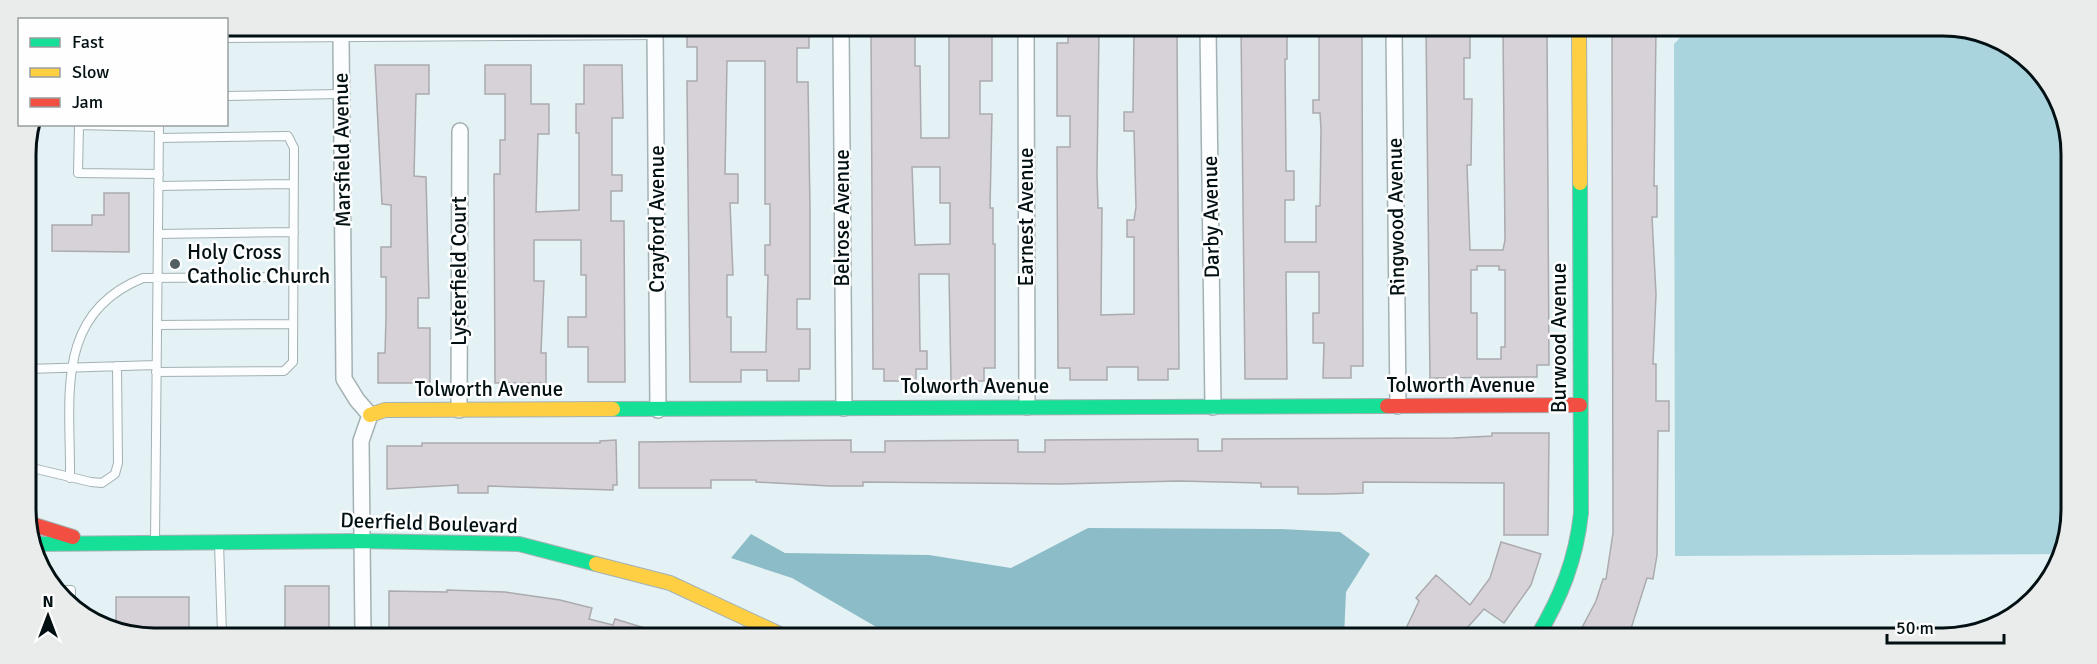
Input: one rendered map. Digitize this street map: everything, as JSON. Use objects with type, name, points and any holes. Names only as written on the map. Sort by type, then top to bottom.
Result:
[{"type":"street","name":"Crayford Avenue","points":[[655,36],[658,410]]},
{"type":"street","name":"Belrose Avenue","points":[[841,36],[844,408]]},
{"type":"street","name":"Earnest Avenue","points":[[1026,36],[1027,407]]},
{"type":"street","name":"Darby Avenue","points":[[1208,36],[1213,407]]},
{"type":"street","name":"Ringwood Avenue","points":[[1394,36],[1398,406]]},
{"type":"street","name":"Burwood Avenue","points":[[1543,628],[1562,596],[1578,554],[1581,513],[1579,36]]},
{"type":"street","name":"Marsfield Avenue","points":[[340,37],[344,379],[370,415]]},
{"type":"street","name":"Lysterfield Court","points":[[459,410],[460,131]]},
{"type":"street","name":"Tolworth Avenue","points":[[370,415],[385,410],[1580,405]]},
{"type":"street","points":[[363,628],[360,541],[361,441],[370,415]]},
{"type":"street","name":"Deerfield Boulevard","points":[[37,526],[94,542]]},
{"type":"street","name":"Deerfield Boulevard","points":[[41,544],[360,541],[519,544],[670,583],[767,628]]},
{"type":"lane","points":[[228,38],[392,36]]},
{"type":"lane","points":[[228,96],[341,94]]},
{"type":"lane","points":[[79,126],[78,173],[159,174]]},
{"type":"lane","points":[[155,542],[159,126]]},
{"type":"lane","points":[[36,369],[117,366],[156,369],[284,371],[293,362],[294,148],[288,136],[159,138]]},
{"type":"lane","points":[[158,186],[294,184]]},
{"type":"lane","points":[[158,234],[294,232]]},
{"type":"lane","points":[[70,477],[72,355],[81,333],[102,304],[122,286],[142,278],[157,276],[294,277]]},
{"type":"lane","points":[[157,325],[293,324]]},
{"type":"lane","points":[[36,469],[102,483],[115,474],[118,463],[117,366]]},
{"type":"lane","points":[[219,542],[222,628]]},
{"type":"shaded area","points":[[1681,36],[1958,37],[1988,45],[2002,52],[2015,60],[2032,76],[2055,116],[2061,154],[2061,510],[2060,525],[2052,554],[1675,556],[1674,44]]},
{"type":"shaded area","points":[[1088,528],[1281,529],[1340,532],[1370,554],[1346,592],[1344,628],[878,628],[792,578],[731,558],[751,534],[785,553],[929,555],[1011,568]]},
{"type":"building","points":[[687,36],[809,36],[809,48],[797,48],[797,82],[808,82],[810,209],[810,299],[797,299],[797,329],[810,329],[810,369],[799,369],[799,381],[767,381],[767,370],[741,370],[741,382],[690,382],[687,81],[697,81],[697,47],[687,47]],"holes":[[[727,61],[765,61],[765,204],[770,204],[770,245],[765,245],[765,275],[768,275],[766,352],[731,352],[731,317],[727,317],[727,275],[733,275],[730,203],[738,203],[738,174],[725,174]]]},
{"type":"building","points":[[871,36],[915,36],[915,66],[920,66],[921,138],[949,138],[949,36],[992,36],[992,81],[980,81],[980,114],[992,114],[990,208],[993,208],[993,244],[995,244],[995,368],[984,368],[984,381],[951,381],[949,274],[919,274],[920,351],[927,351],[927,369],[916,369],[916,381],[884,381],[884,369],[873,369]],"holes":[[[912,167],[940,167],[940,203],[950,203],[950,244],[915,245]]]},
{"type":"building","points":[[1068,36],[1099,36],[1097,173],[1098,208],[1102,208],[1101,315],[1134,314],[1134,237],[1127,237],[1127,220],[1134,220],[1136,207],[1134,131],[1124,131],[1124,112],[1133,112],[1134,36],[1177,36],[1179,369],[1168,369],[1168,380],[1138,380],[1138,367],[1107,367],[1107,380],[1070,380],[1070,368],[1058,368],[1057,147],[1070,147],[1070,116],[1057,116],[1057,43],[1068,43]]},
{"type":"building","points":[[1241,36],[1287,36],[1287,59],[1285,59],[1286,171],[1294,171],[1294,200],[1285,200],[1285,242],[1316,242],[1316,206],[1320,206],[1321,129],[1320,113],[1313,113],[1313,100],[1319,100],[1319,36],[1362,36],[1363,366],[1351,366],[1351,378],[1323,378],[1324,343],[1313,343],[1313,313],[1319,313],[1319,272],[1286,272],[1287,379],[1245,379]]},
{"type":"building","points":[[1426,36],[1470,36],[1470,58],[1464,58],[1464,99],[1472,99],[1471,165],[1467,165],[1470,250],[1503,250],[1505,240],[1503,36],[1547,36],[1549,365],[1537,365],[1537,377],[1430,378]],"holes":[[[1477,266],[1499,266],[1499,270],[1505,270],[1505,347],[1501,347],[1501,359],[1477,359],[1477,313],[1471,313],[1471,270],[1477,270]]]},
{"type":"building","points":[[1612,36],[1656,36],[1654,186],[1657,186],[1657,217],[1652,217],[1656,294],[1653,364],[1656,364],[1656,401],[1669,401],[1669,431],[1658,431],[1657,555],[1653,579],[1647,578],[1631,628],[1582,628],[1596,601],[1603,579],[1606,579],[1613,533]]},
{"type":"building","points":[[375,65],[429,65],[429,94],[416,94],[414,176],[426,177],[429,298],[418,298],[418,328],[430,328],[430,383],[378,383],[378,353],[385,353],[386,317],[386,277],[381,277],[381,247],[391,247],[391,205],[382,204]]},
{"type":"building","points":[[485,65],[531,65],[531,104],[549,104],[549,134],[538,134],[536,212],[579,210],[579,133],[576,133],[576,104],[584,104],[584,65],[622,65],[623,118],[612,118],[612,175],[622,175],[622,191],[611,191],[611,221],[624,221],[625,382],[588,382],[588,347],[568,347],[568,317],[586,317],[586,275],[581,275],[581,240],[534,240],[534,281],[544,281],[541,353],[546,353],[546,383],[495,383],[494,174],[500,174],[500,140],[505,140],[505,94],[485,94]]},
{"type":"building","points":[[104,193],[129,193],[129,252],[52,251],[52,225],[92,225],[92,215],[104,215]]},
{"type":"building","points":[[1492,433],[1549,433],[1548,535],[1504,535],[1504,483],[1363,482],[1363,493],[1328,494],[1298,494],[1298,487],[1261,487],[1261,483],[1179,481],[1060,484],[863,482],[863,486],[830,486],[756,482],[756,480],[711,480],[711,488],[639,488],[639,442],[851,440],[851,452],[885,452],[885,441],[1018,440],[1018,452],[1045,452],[1045,440],[1198,439],[1198,451],[1222,451],[1222,439],[1454,438],[1492,436]]},
{"type":"building","points":[[616,440],[617,485],[613,485],[613,490],[488,486],[488,493],[458,493],[458,485],[387,489],[387,446],[422,446],[422,443],[600,443],[600,441]]},
{"type":"building","points":[[1501,542],[1541,554],[1531,585],[1504,623],[1484,609],[1467,628],[1406,628],[1419,601],[1416,598],[1436,575],[1470,605],[1490,578]]},
{"type":"building","points":[[285,586],[329,586],[329,628],[285,628]]},
{"type":"building","points":[[447,590],[505,592],[560,600],[592,608],[589,619],[613,625],[615,619],[645,628],[389,628],[389,591],[447,592]]},
{"type":"building","points":[[116,597],[189,597],[189,628],[139,627],[116,621]]},
{"type":"traffic: fast","points":[[1542,628],[1566,578],[1579,530],[1581,513],[1580,183]]},
{"type":"traffic: fast","points":[[613,409],[1387,406]]},
{"type":"traffic: fast","points":[[41,544],[360,541],[519,544],[596,564]]},
{"type":"traffic: slow","points":[[1579,36],[1580,183]]},
{"type":"traffic: slow","points":[[370,415],[385,410],[613,409]]},
{"type":"traffic: slow","points":[[596,564],[670,583],[767,628]]},
{"type":"traffic: jam","points":[[1387,406],[1580,405]]},
{"type":"traffic: jam","points":[[37,526],[73,537]]},
{"type":"place","name":"Holy Cross Catholic Church","points":[[175,264]]}]
